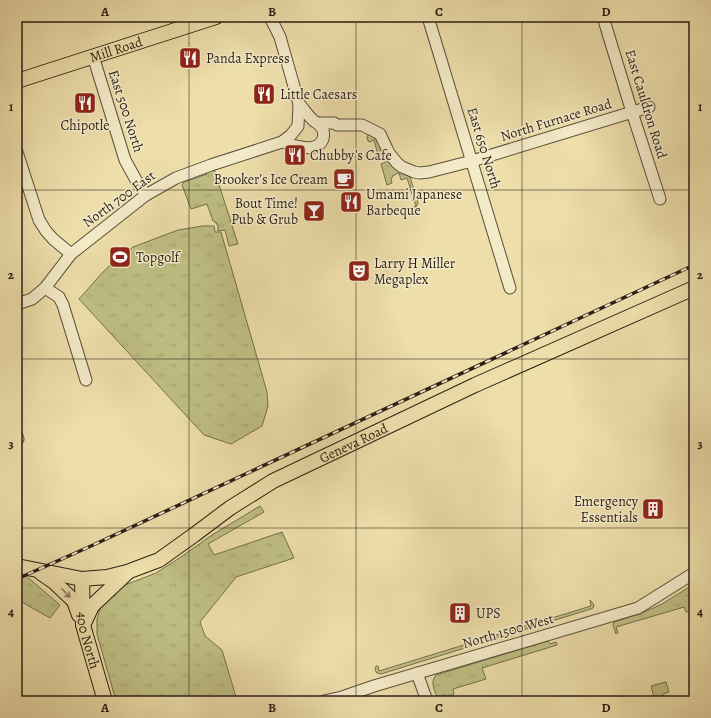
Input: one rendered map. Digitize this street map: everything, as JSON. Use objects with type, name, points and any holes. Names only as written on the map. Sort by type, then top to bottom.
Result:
[{"type":"main road","name":"Mill Road","points":[[17,81],[216,17]]},
{"type":"main road","name":"Geneva Road","points":[[17,566],[82,579],[107,577],[127,572],[159,560],[230,508],[273,482],[475,385],[694,288]]},
{"type":"main road","points":[[37,570],[54,582],[74,601],[83,625]]},
{"type":"main road","points":[[83,625],[92,606],[127,572]]},
{"type":"main road","name":"400 North","points":[[82,579],[83,625],[105,701]]},
{"type":"street","points":[[270,17],[280,37],[299,104],[296,139],[298,143],[305,148]]},
{"type":"street","name":"East 650 North","points":[[428,17],[510,288]]},
{"type":"street","name":"East Cauldron Road","points":[[603,17],[660,199]]},
{"type":"street","name":"East 500 North","points":[[93,56],[125,160],[146,195]]},
{"type":"street","points":[[282,142],[310,148],[319,145],[322,141],[322,127],[299,104]]},
{"type":"street","name":"North Furnace Road","points":[[472,161],[649,107]]},
{"type":"street","points":[[282,142],[292,135],[301,123],[305,121],[310,120],[316,122],[334,123],[337,125],[362,125],[380,134],[392,158],[402,167],[414,172],[429,172],[472,161]]},
{"type":"street","points":[[323,137],[337,125]]},
{"type":"street","name":"North 700 East","points":[[17,304],[32,299],[45,288],[71,254],[146,195],[176,178],[282,142]]},
{"type":"street","points":[[17,152],[39,220],[53,239],[71,254]]},
{"type":"street","points":[[45,288],[58,297],[63,305],[86,380]]},
{"type":"street","name":"North 1500 West","points":[[324,701],[342,697],[374,686],[638,608],[694,573]]},
{"type":"street","points":[[418,673],[427,701]]},
{"type":"green space","points":[[370,134],[377,140],[386,157],[379,159],[374,140],[368,141],[367,137]]},
{"type":"green space","points":[[388,161],[401,172],[410,177],[418,203],[416,207],[412,211],[411,208],[416,206],[407,178],[401,180],[399,173],[392,176],[392,183],[387,185],[381,164]]},
{"type":"green space","points":[[214,169],[238,244],[229,246],[225,230],[218,231],[218,224],[213,221],[207,204],[191,209],[182,185],[184,182],[207,174],[206,171]]},
{"type":"green space","name":"Topgolf","points":[[203,226],[214,226],[215,232],[221,232],[267,392],[268,406],[262,426],[231,444],[204,435],[79,299],[103,272],[133,247],[178,230]]},
{"type":"green space","points":[[260,506],[264,512],[208,544],[214,555],[282,532],[294,558],[236,577],[200,622],[205,636],[222,650],[236,697],[223,701],[116,701],[97,634],[97,619],[101,605],[122,586],[156,573],[212,535]]},
{"type":"green space","points":[[17,575],[25,575],[60,605],[50,618],[20,601],[17,601]]},
{"type":"green space","points":[[694,584],[694,612],[686,612],[684,607],[616,627],[618,633],[616,634],[613,625],[614,622],[642,613],[662,604]]},
{"type":"green space","points":[[590,600],[594,605],[591,609],[381,674],[377,673],[375,670],[376,666],[378,666],[379,671],[591,606]]},
{"type":"green space","points":[[548,641],[550,644],[556,642],[557,645],[482,668],[486,679],[453,689],[454,694],[447,697],[444,695],[437,697],[433,683],[436,675]]},
{"type":"green space","points":[[666,682],[669,692],[663,694],[664,698],[655,701],[651,686]]},
{"type":"railway","points":[[17,579],[694,265]]},
{"type":"place","name":"Panda Express","points":[[190,58]]},
{"type":"place","name":"Little Caesars","points":[[264,94]]},
{"type":"place","name":"Chipotle","points":[[85,103]]},
{"type":"place","name":"Chubby’s Cafe","points":[[295,155]]},
{"type":"place","name":"Brooker’s Ice Cream","points":[[344,179]]},
{"type":"place","name":"Umami Japanese Barbeque","points":[[351,202]]},
{"type":"place","name":"Bout Time! Pub & Grub","points":[[314,211]]},
{"type":"place","name":"Topgolf","points":[[120,257]]},
{"type":"place","name":"Larry H Miller Megaplex","points":[[359,271]]},
{"type":"place","name":"Emergency Essentials","points":[[653,509]]},
{"type":"place","name":"UPS","points":[[460,613]]}]
